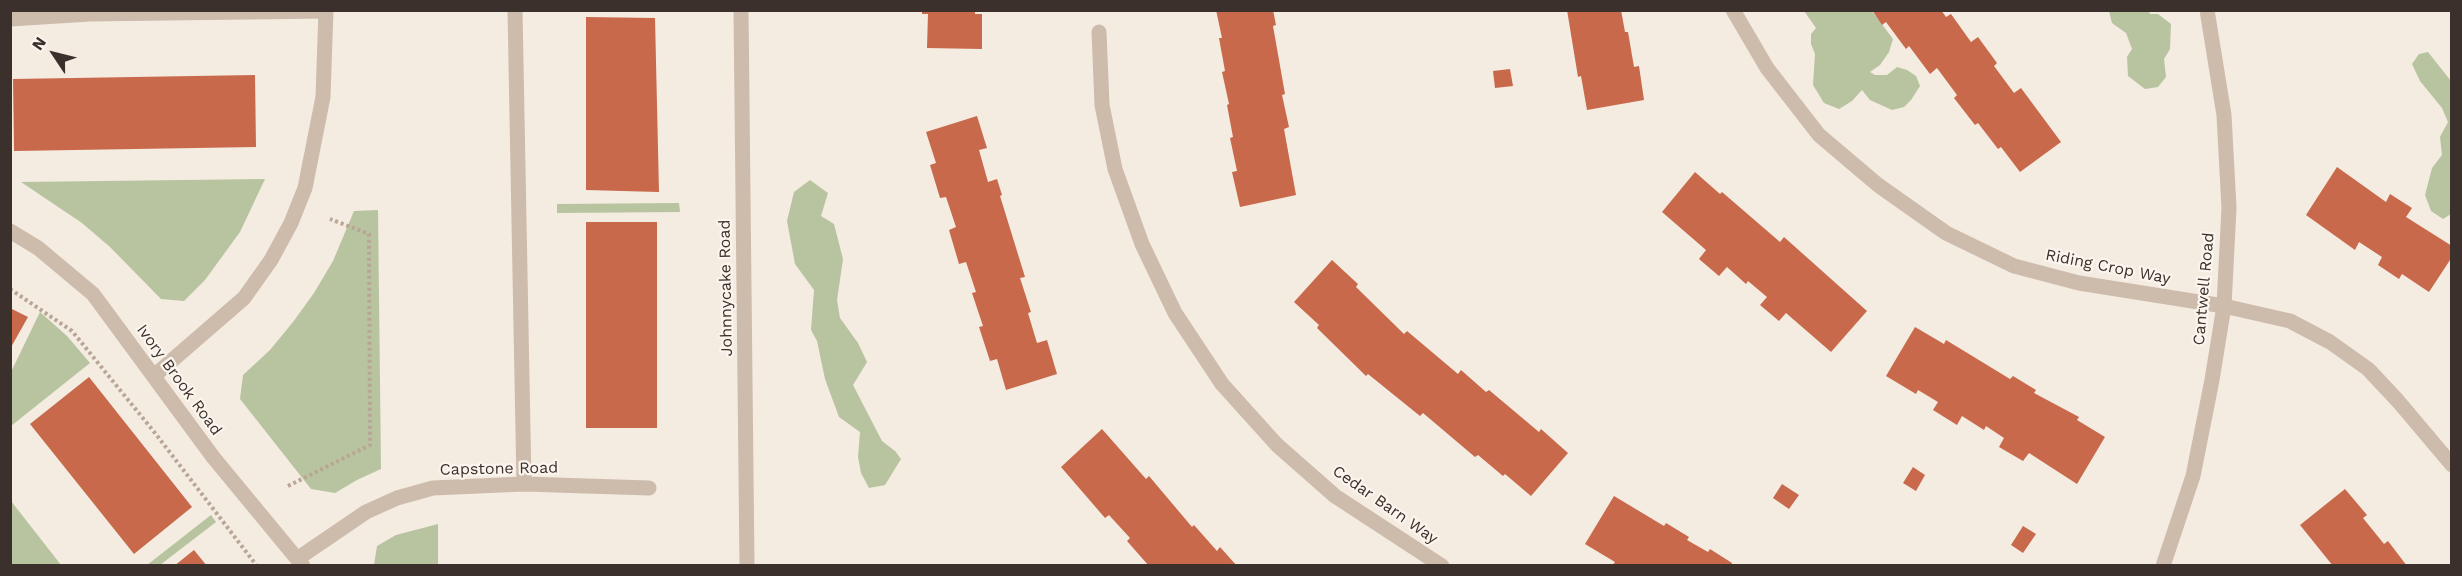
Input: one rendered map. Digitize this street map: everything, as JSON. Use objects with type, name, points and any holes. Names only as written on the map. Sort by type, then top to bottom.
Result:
[{"type":"street","points":[[515,10],[524,484]]},
{"type":"street","name":"Johnnycake Road","points":[[741,10],[747,566]]},
{"type":"street","name":"Riding Crop Way","points":[[1733,10],[1767,68],[1819,135],[1878,186],[1946,233],[2014,266],[2079,283],[2224,306],[2290,321],[2330,342],[2368,369],[2398,400],[2451,465]]},
{"type":"street","name":"Cantwell Road","points":[[2163,566],[2193,476],[2224,306],[2229,208],[2224,115],[2207,10]]},
{"type":"street","points":[[10,19],[90,12],[326,11],[322,108],[305,188],[291,223],[271,260],[244,298],[154,376]]},
{"type":"street","name":"Cedar Barn Way","points":[[1099,32],[1102,105],[1115,169],[1142,244],[1176,313],[1222,384],[1277,445],[1335,496],[1442,566]]},
{"type":"street","name":"Ivory Brook Road","points":[[10,231],[38,248],[93,294],[213,457],[300,562]]},
{"type":"street","name":"Capstone Road","points":[[300,562],[366,512],[397,498],[433,488],[524,484],[649,488]]},
{"type":"path","points":[[288,486],[370,445],[369,234],[330,219]]},
{"type":"path","points":[[10,289],[72,331],[155,433],[257,566]]},
{"type":"green space","points":[[1804,11],[1872,11],[1893,39],[1889,52],[1880,65],[1870,72],[1875,75],[1887,75],[1897,67],[1916,76],[1920,86],[1911,100],[1904,107],[1892,110],[1870,100],[1862,90],[1852,101],[1839,109],[1824,103],[1813,85],[1815,54],[1811,44],[1811,34],[1816,28]]},
{"type":"green space","points":[[2109,11],[2149,11],[2150,14],[2158,14],[2171,24],[2170,49],[2164,59],[2166,77],[2158,87],[2145,89],[2128,76],[2127,57],[2132,49],[2126,33],[2112,23]]},
{"type":"green space","points":[[2428,52],[2451,81],[2451,214],[2443,219],[2431,211],[2425,195],[2432,168],[2442,155],[2440,137],[2448,122],[2442,108],[2420,81],[2412,64],[2419,54]]},
{"type":"green space","points":[[265,179],[240,232],[205,280],[184,301],[161,299],[110,247],[82,223],[21,182]]},
{"type":"green space","points":[[810,180],[828,193],[821,216],[834,224],[843,259],[837,300],[840,318],[858,343],[867,362],[853,385],[882,441],[901,459],[885,485],[869,488],[861,473],[858,457],[860,432],[839,417],[825,379],[817,341],[811,330],[814,290],[795,264],[787,221],[794,192]]},
{"type":"green space","points":[[679,203],[680,212],[557,213],[557,204]]},
{"type":"green space","points":[[378,210],[381,469],[335,493],[311,489],[240,399],[243,375],[270,350],[314,293],[333,261],[354,211]]},
{"type":"green space","points":[[40,312],[67,336],[90,363],[11,426],[11,372]]},
{"type":"green space","points":[[11,501],[61,565],[11,565]]},
{"type":"green space","points":[[211,515],[216,522],[160,565],[147,565]]},
{"type":"green space","points":[[438,524],[438,565],[374,565],[377,546],[396,535]]},
{"type":"building","points":[[922,10],[975,10],[975,14],[982,14],[982,49],[927,48],[928,14],[922,14]]},
{"type":"building","points":[[1216,10],[1273,10],[1276,25],[1273,26],[1285,94],[1282,95],[1289,127],[1284,129],[1296,195],[1240,207],[1232,172],[1237,171],[1230,138],[1233,137],[1222,72],[1225,71],[1219,38],[1222,38]]},
{"type":"building","points":[[1567,10],[1621,10],[1625,32],[1628,32],[1634,67],[1639,66],[1644,100],[1587,110],[1581,76],[1578,77]]},
{"type":"building","points":[[1872,10],[1941,10],[1946,17],[1951,14],[1971,42],[1978,37],[1997,63],[1994,66],[2014,93],[2021,88],[2061,142],[2020,172],[2001,147],[1998,149],[1978,123],[1975,125],[1954,98],[1957,95],[1937,68],[1930,74],[1909,46],[1906,49],[1886,22],[1882,25]]},
{"type":"building","points":[[586,17],[655,18],[659,192],[586,190]]},
{"type":"building","points":[[1510,69],[1513,86],[1495,88],[1493,71]]},
{"type":"building","points":[[255,75],[256,147],[14,151],[13,79]]},
{"type":"building","points":[[977,116],[987,148],[979,150],[988,182],[997,179],[1002,195],[1000,196],[1025,277],[1020,278],[1031,312],[1028,313],[1037,343],[1047,340],[1057,374],[1006,390],[997,359],[990,361],[979,327],[983,326],[972,293],[976,292],[966,262],[959,264],[949,230],[956,227],[946,197],[940,198],[930,165],[936,163],[926,132]]},
{"type":"building","points":[[2337,167],[2386,202],[2390,194],[2412,208],[2406,217],[2452,246],[2452,257],[2429,292],[2402,274],[2399,279],[2378,265],[2382,257],[2359,242],[2355,250],[2306,215]]},
{"type":"building","points":[[1695,172],[1780,242],[1784,237],[1867,311],[1831,352],[1786,313],[1779,321],[1760,305],[1767,297],[1748,281],[1746,284],[1727,267],[1719,276],[1699,259],[1706,250],[1662,212]]},
{"type":"building","points":[[586,222],[657,222],[657,428],[586,428]]},
{"type":"building","points":[[1332,260],[1358,284],[1356,287],[1404,334],[1407,331],[1458,374],[1461,370],[1486,392],[1489,390],[1539,432],[1541,429],[1568,453],[1531,496],[1478,455],[1475,457],[1423,413],[1420,416],[1368,374],[1366,376],[1317,328],[1319,325],[1294,302]]},
{"type":"building","points":[[10,308],[28,317],[10,349]]},
{"type":"building","points":[[1915,327],[1944,344],[1946,340],[2010,379],[2013,376],[2036,390],[2034,393],[2079,417],[2077,420],[2105,437],[2077,484],[2029,453],[2023,461],[1999,447],[2004,438],[1986,426],[1984,430],[1962,416],[1957,425],[1933,410],[1938,402],[1918,390],[1916,394],[1886,376]]},
{"type":"building","points":[[89,377],[192,507],[134,554],[30,424]]},
{"type":"building","points":[[1102,429],[1146,479],[1149,476],[1192,527],[1194,525],[1217,551],[1220,547],[1237,566],[1149,566],[1127,541],[1130,538],[1109,515],[1105,518],[1061,467]]},
{"type":"building","points":[[1913,467],[1925,475],[1916,491],[1903,483]]},
{"type":"building","points":[[1782,484],[1799,495],[1789,509],[1773,498]]},
{"type":"building","points":[[2345,489],[2367,515],[2363,518],[2384,544],[2388,541],[2407,566],[2333,566],[2300,525]]},
{"type":"building","points":[[1614,496],[1664,526],[1666,523],[1689,537],[1687,540],[1708,552],[1710,549],[1732,563],[1731,566],[1612,566],[1615,562],[1585,544]]},
{"type":"building","points":[[2023,526],[2036,534],[2023,553],[2011,545]]},
{"type":"building","points":[[194,550],[207,566],[174,566]]}]
